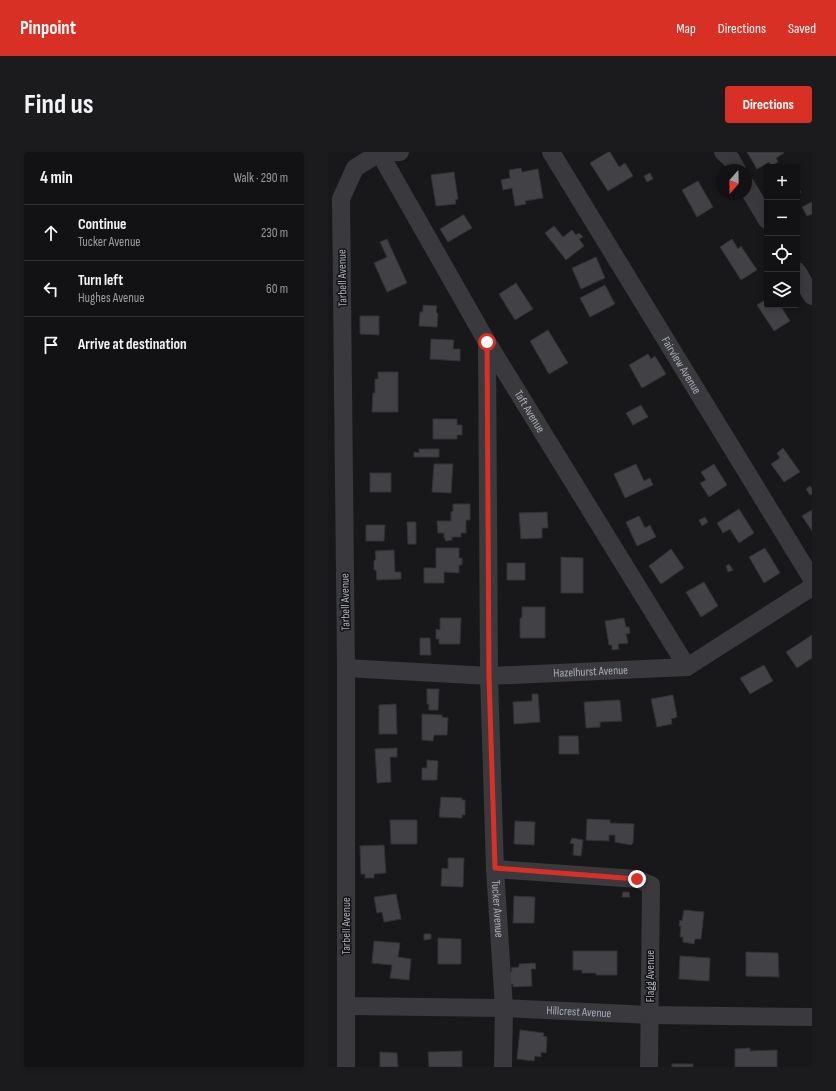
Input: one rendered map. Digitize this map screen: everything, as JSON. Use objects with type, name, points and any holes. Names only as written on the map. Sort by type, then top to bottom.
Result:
[{"type":"street","points":[[379,153],[400,152]]},
{"type":"street","name":"Fairview Avenue","points":[[551,152],[812,578]]},
{"type":"street","points":[[723,152],[731,159],[734,164]]},
{"type":"street","name":"Taft Avenue","points":[[379,153],[487,342],[687,667]]},
{"type":"street","name":"Tarbell Avenue","points":[[346,1067],[346,668],[341,199],[355,168],[379,153]]},
{"type":"street","points":[[752,195],[764,215]]},
{"type":"street","points":[[798,272],[812,296]]},
{"type":"street","name":"Tucker Avenue","points":[[487,342],[489,676],[495,868],[504,1008],[503,1067]]},
{"type":"street","points":[[687,667],[812,587]]},
{"type":"street","name":"Hazelhurst Avenue","points":[[346,668],[489,676],[687,667]]},
{"type":"street","name":"Flagg Avenue","points":[[495,868],[637,879],[651,885],[649,1067]]},
{"type":"street","name":"Hillcrest Avenue","points":[[346,1006],[504,1008],[650,1016],[812,1017]]},
{"type":"building","points":[[610,152],[619,167],[625,163],[633,176],[608,191],[590,163]]},
{"type":"building","points":[[747,152],[784,153],[776,158],[778,162],[770,164],[769,162],[757,169]]},
{"type":"building","points":[[521,168],[522,172],[538,169],[543,198],[525,201],[526,204],[515,206],[512,188],[503,190],[501,180],[510,178],[509,170]]},
{"type":"building","points":[[454,172],[458,199],[455,200],[456,204],[436,206],[431,175]]},
{"type":"building","points":[[650,173],[653,179],[647,182],[644,176]]},
{"type":"building","points":[[698,181],[713,207],[697,217],[682,190]]},
{"type":"building","points":[[812,202],[812,214],[807,216],[802,207]]},
{"type":"building","points":[[463,215],[472,228],[448,242],[440,229]]},
{"type":"building","points":[[554,226],[563,237],[572,230],[576,235],[579,233],[583,237],[579,239],[584,246],[566,260],[545,233]]},
{"type":"building","points":[[387,239],[407,283],[387,292],[374,263],[387,257],[380,242]]},
{"type":"building","points":[[732,239],[738,249],[741,246],[757,270],[741,280],[720,247]]},
{"type":"building","points":[[596,257],[605,278],[581,289],[572,268]]},
{"type":"building","points":[[516,283],[533,309],[515,320],[499,294]]},
{"type":"building","points":[[605,285],[615,304],[590,317],[580,298]]},
{"type":"building","points":[[764,301],[764,308],[782,308],[790,321],[774,331],[757,305]]},
{"type":"building","points":[[423,305],[437,306],[437,327],[419,326],[420,312],[423,312]]},
{"type":"building","points":[[360,316],[379,316],[379,335],[360,334]]},
{"type":"building","points":[[548,330],[568,363],[549,374],[530,341]]},
{"type":"building","points":[[431,339],[454,340],[453,349],[460,349],[460,361],[430,359]]},
{"type":"building","points":[[648,354],[651,359],[655,356],[666,374],[642,388],[629,365]]},
{"type":"building","points":[[378,372],[398,372],[398,412],[372,412],[373,393],[375,393],[375,379],[378,379]]},
{"type":"building","points":[[641,405],[648,417],[633,425],[626,413]]},
{"type":"building","points":[[433,419],[457,419],[457,425],[462,425],[462,435],[457,435],[457,439],[433,439]]},
{"type":"building","points":[[783,448],[800,472],[784,482],[771,464],[780,458],[777,453]]},
{"type":"building","points":[[419,449],[439,449],[439,457],[414,457],[414,452],[419,453]]},
{"type":"building","points":[[434,464],[453,464],[451,493],[432,492]]},
{"type":"building","points":[[636,464],[644,481],[650,478],[653,485],[625,498],[614,474]]},
{"type":"building","points":[[714,464],[727,485],[709,497],[700,483],[706,480],[701,472]]},
{"type":"building","points":[[370,473],[391,473],[391,492],[370,492]]},
{"type":"building","points":[[810,486],[812,489],[812,494],[810,495],[806,489]]},
{"type":"building","points":[[453,504],[470,504],[470,520],[466,520],[466,533],[461,533],[461,537],[452,537],[452,540],[446,541],[444,533],[438,533],[437,521],[451,521]]},
{"type":"building","points":[[739,509],[754,533],[739,543],[730,529],[723,533],[717,523]]},
{"type":"building","points":[[812,510],[812,531],[802,516]]},
{"type":"building","points":[[547,512],[548,528],[542,528],[542,538],[521,539],[519,513]]},
{"type":"building","points":[[639,516],[645,528],[650,525],[656,537],[637,546],[626,522]]},
{"type":"building","points":[[705,517],[708,522],[702,526],[699,520]]},
{"type":"building","points":[[407,522],[416,522],[416,544],[408,544]]},
{"type":"building","points":[[366,525],[385,525],[384,541],[366,541]]},
{"type":"building","points":[[436,548],[459,548],[459,558],[462,558],[462,565],[459,565],[459,573],[444,572],[444,583],[424,583],[424,568],[436,568]]},
{"type":"building","points":[[765,548],[780,573],[764,583],[749,557]]},
{"type":"building","points":[[671,549],[684,568],[661,584],[649,566]]},
{"type":"building","points":[[394,550],[395,572],[401,572],[401,579],[377,580],[376,570],[374,570],[374,561],[376,559],[375,551]]},
{"type":"building","points":[[561,557],[583,558],[583,593],[561,593]]},
{"type":"building","points":[[507,563],[525,563],[525,580],[507,580]]},
{"type":"building","points":[[729,564],[733,570],[728,572],[726,566]]},
{"type":"building","points":[[704,582],[718,606],[701,617],[686,592]]},
{"type":"building","points":[[522,607],[545,607],[545,638],[520,638],[520,618],[522,618]]},
{"type":"building","points":[[440,618],[461,618],[460,644],[439,644],[439,639],[436,639],[436,629],[440,630]]},
{"type":"building","points":[[624,618],[626,627],[629,627],[630,633],[626,634],[628,643],[618,644],[619,649],[612,650],[612,645],[609,645],[605,621]]},
{"type":"building","points":[[812,635],[812,658],[797,668],[786,652]]},
{"type":"building","points":[[420,638],[430,638],[431,655],[420,655]]},
{"type":"building","points":[[764,665],[773,681],[750,694],[740,678]]},
{"type":"building","points":[[427,689],[439,689],[438,710],[429,710],[429,704],[427,704]]},
{"type":"building","points":[[532,694],[538,694],[540,722],[514,724],[513,702],[532,701]]},
{"type":"building","points":[[673,695],[677,717],[671,719],[672,724],[657,727],[651,699]]},
{"type":"building","points":[[619,700],[622,721],[600,722],[600,727],[586,728],[584,702]]},
{"type":"building","points":[[396,704],[397,734],[379,734],[379,705]]},
{"type":"building","points":[[422,714],[442,715],[442,717],[448,718],[447,735],[434,735],[433,741],[422,740]]},
{"type":"building","points":[[559,736],[578,736],[579,754],[559,754]]},
{"type":"building","points":[[397,748],[397,757],[390,757],[391,782],[377,783],[375,749]]},
{"type":"building","points":[[427,760],[438,761],[437,780],[422,780],[422,768],[427,768]]},
{"type":"building","points":[[441,797],[462,798],[462,800],[465,800],[465,815],[462,815],[462,818],[439,817]]},
{"type":"building","points":[[587,819],[610,820],[610,823],[634,824],[633,843],[631,845],[615,842],[615,835],[609,835],[609,841],[586,840]]},
{"type":"building","points":[[390,820],[417,820],[417,844],[391,844]]},
{"type":"building","points":[[515,821],[535,822],[534,845],[514,844]]},
{"type":"building","points":[[572,838],[583,840],[581,856],[573,855],[574,844],[570,843]]},
{"type":"building","points":[[384,845],[386,873],[374,874],[374,878],[365,878],[365,874],[361,874],[360,846]]},
{"type":"building","points":[[448,858],[464,858],[463,887],[441,886],[442,868],[448,869]]},
{"type":"building","points":[[623,892],[629,892],[630,897],[622,897]]},
{"type":"building","points":[[396,894],[401,919],[384,922],[382,912],[377,913],[374,897]]},
{"type":"building","points":[[514,896],[535,897],[534,923],[513,923]]},
{"type":"building","points":[[684,910],[704,912],[701,939],[695,939],[694,944],[683,942],[683,937],[680,937],[681,926],[679,926],[680,920],[682,921]]},
{"type":"building","points":[[424,934],[431,934],[431,939],[424,940]]},
{"type":"building","points":[[438,938],[461,939],[461,964],[438,964]]},
{"type":"building","points":[[374,941],[400,943],[398,957],[411,959],[409,980],[390,978],[392,965],[372,963]]},
{"type":"building","points":[[573,951],[617,951],[617,975],[596,975],[596,973],[582,973],[582,970],[573,970]]},
{"type":"building","points":[[746,952],[778,953],[779,977],[746,976]]},
{"type":"building","points":[[680,956],[710,958],[709,981],[679,979]]},
{"type":"building","points":[[535,963],[536,969],[531,969],[532,986],[513,987],[513,984],[509,984],[508,972],[512,972],[511,968],[519,967],[519,964]]},
{"type":"building","points":[[520,1030],[544,1033],[543,1036],[547,1037],[546,1053],[541,1052],[541,1057],[535,1056],[534,1061],[517,1059]]},
{"type":"building","points":[[750,1048],[750,1051],[777,1050],[777,1067],[735,1067],[735,1049]]},
{"type":"building","points":[[462,1051],[462,1067],[429,1067],[428,1052]]},
{"type":"building","points":[[380,1052],[397,1053],[398,1067],[380,1067]]},
{"type":"building","points":[[672,1064],[693,1064],[693,1067],[672,1067]]},
{"type":"route","points":[[487,342],[489,676],[495,868],[637,879]]}]
